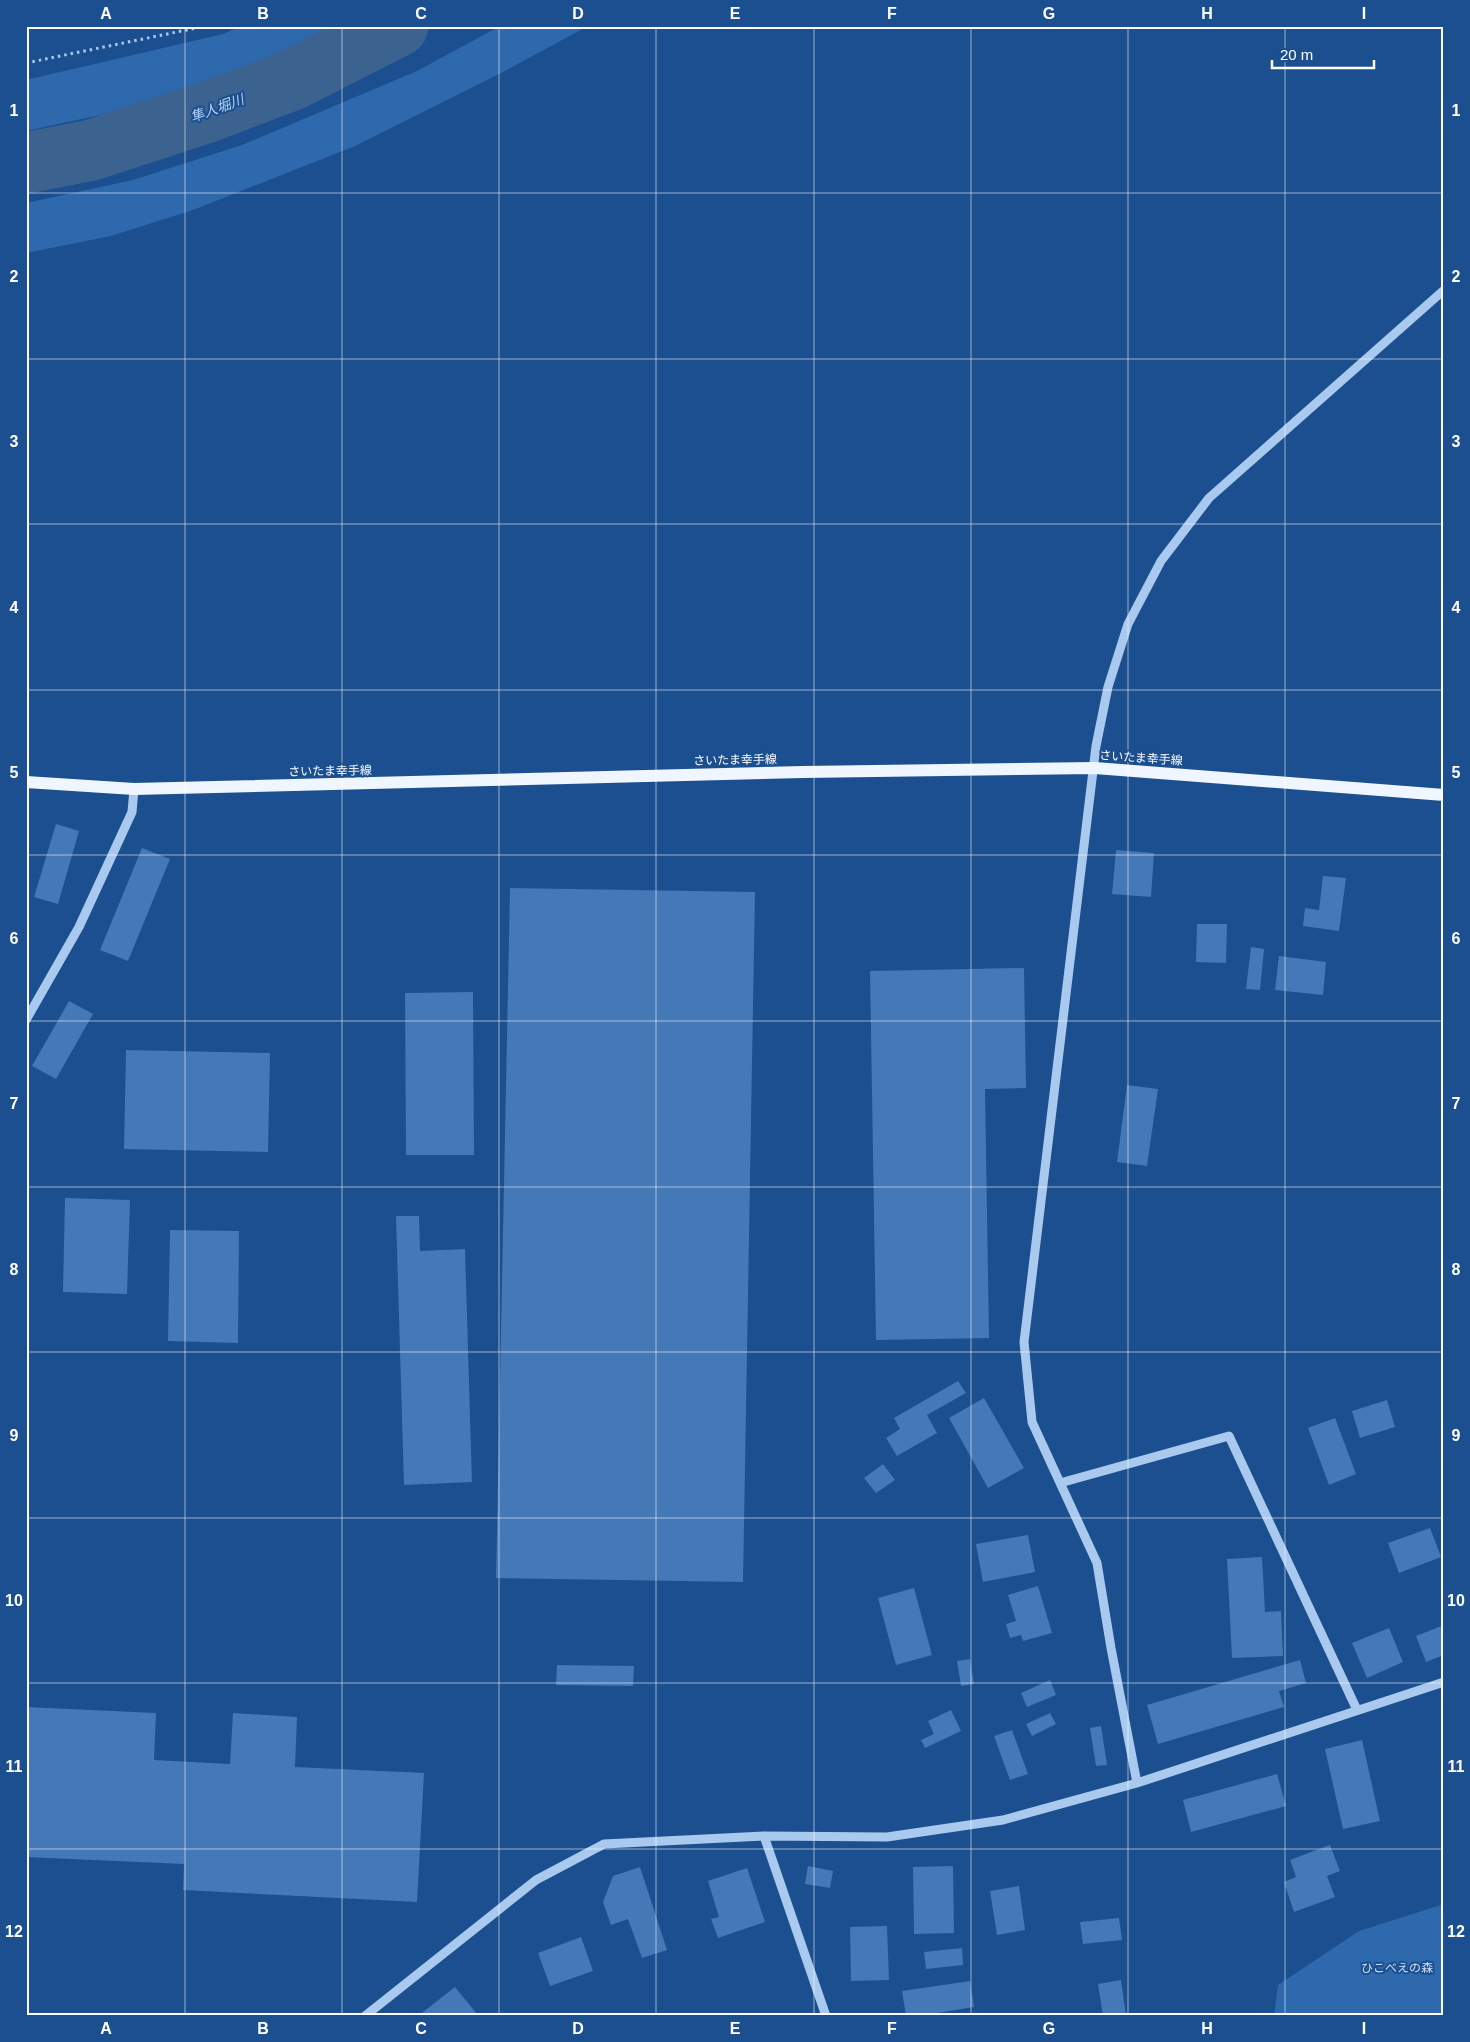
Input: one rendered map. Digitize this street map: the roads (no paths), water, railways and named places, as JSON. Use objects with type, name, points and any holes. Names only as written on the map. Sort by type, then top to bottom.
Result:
[{"type":"main road","name":"さいたま幸手線","points":[[26,782],[134,789],[803,772],[1094,768],[1444,795]]},
{"type":"street","points":[[1137,1783],[1110,1648],[1098,1563],[1032,1422],[1024,1342],[1096,746],[1108,687],[1128,624],[1161,561],[1209,498],[1444,290]]},
{"type":"street","points":[[26,1020],[79,927],[132,812],[134,789]]},
{"type":"street","points":[[1060,1483],[1229,1436],[1357,1710]]},
{"type":"street","points":[[366,2016],[536,1880],[604,1844],[764,1836],[888,1836],[1003,1820],[1137,1783],[1444,1682]]},
{"type":"street","points":[[764,1836],[826,2016]]},
{"type":"waterway","name":"隼人堀川","points":[[26,163],[92,150],[208,112],[292,80],[398,26]]},
{"type":"park label","name":"ひこべえの森","points":[[1397,1968]]}]
